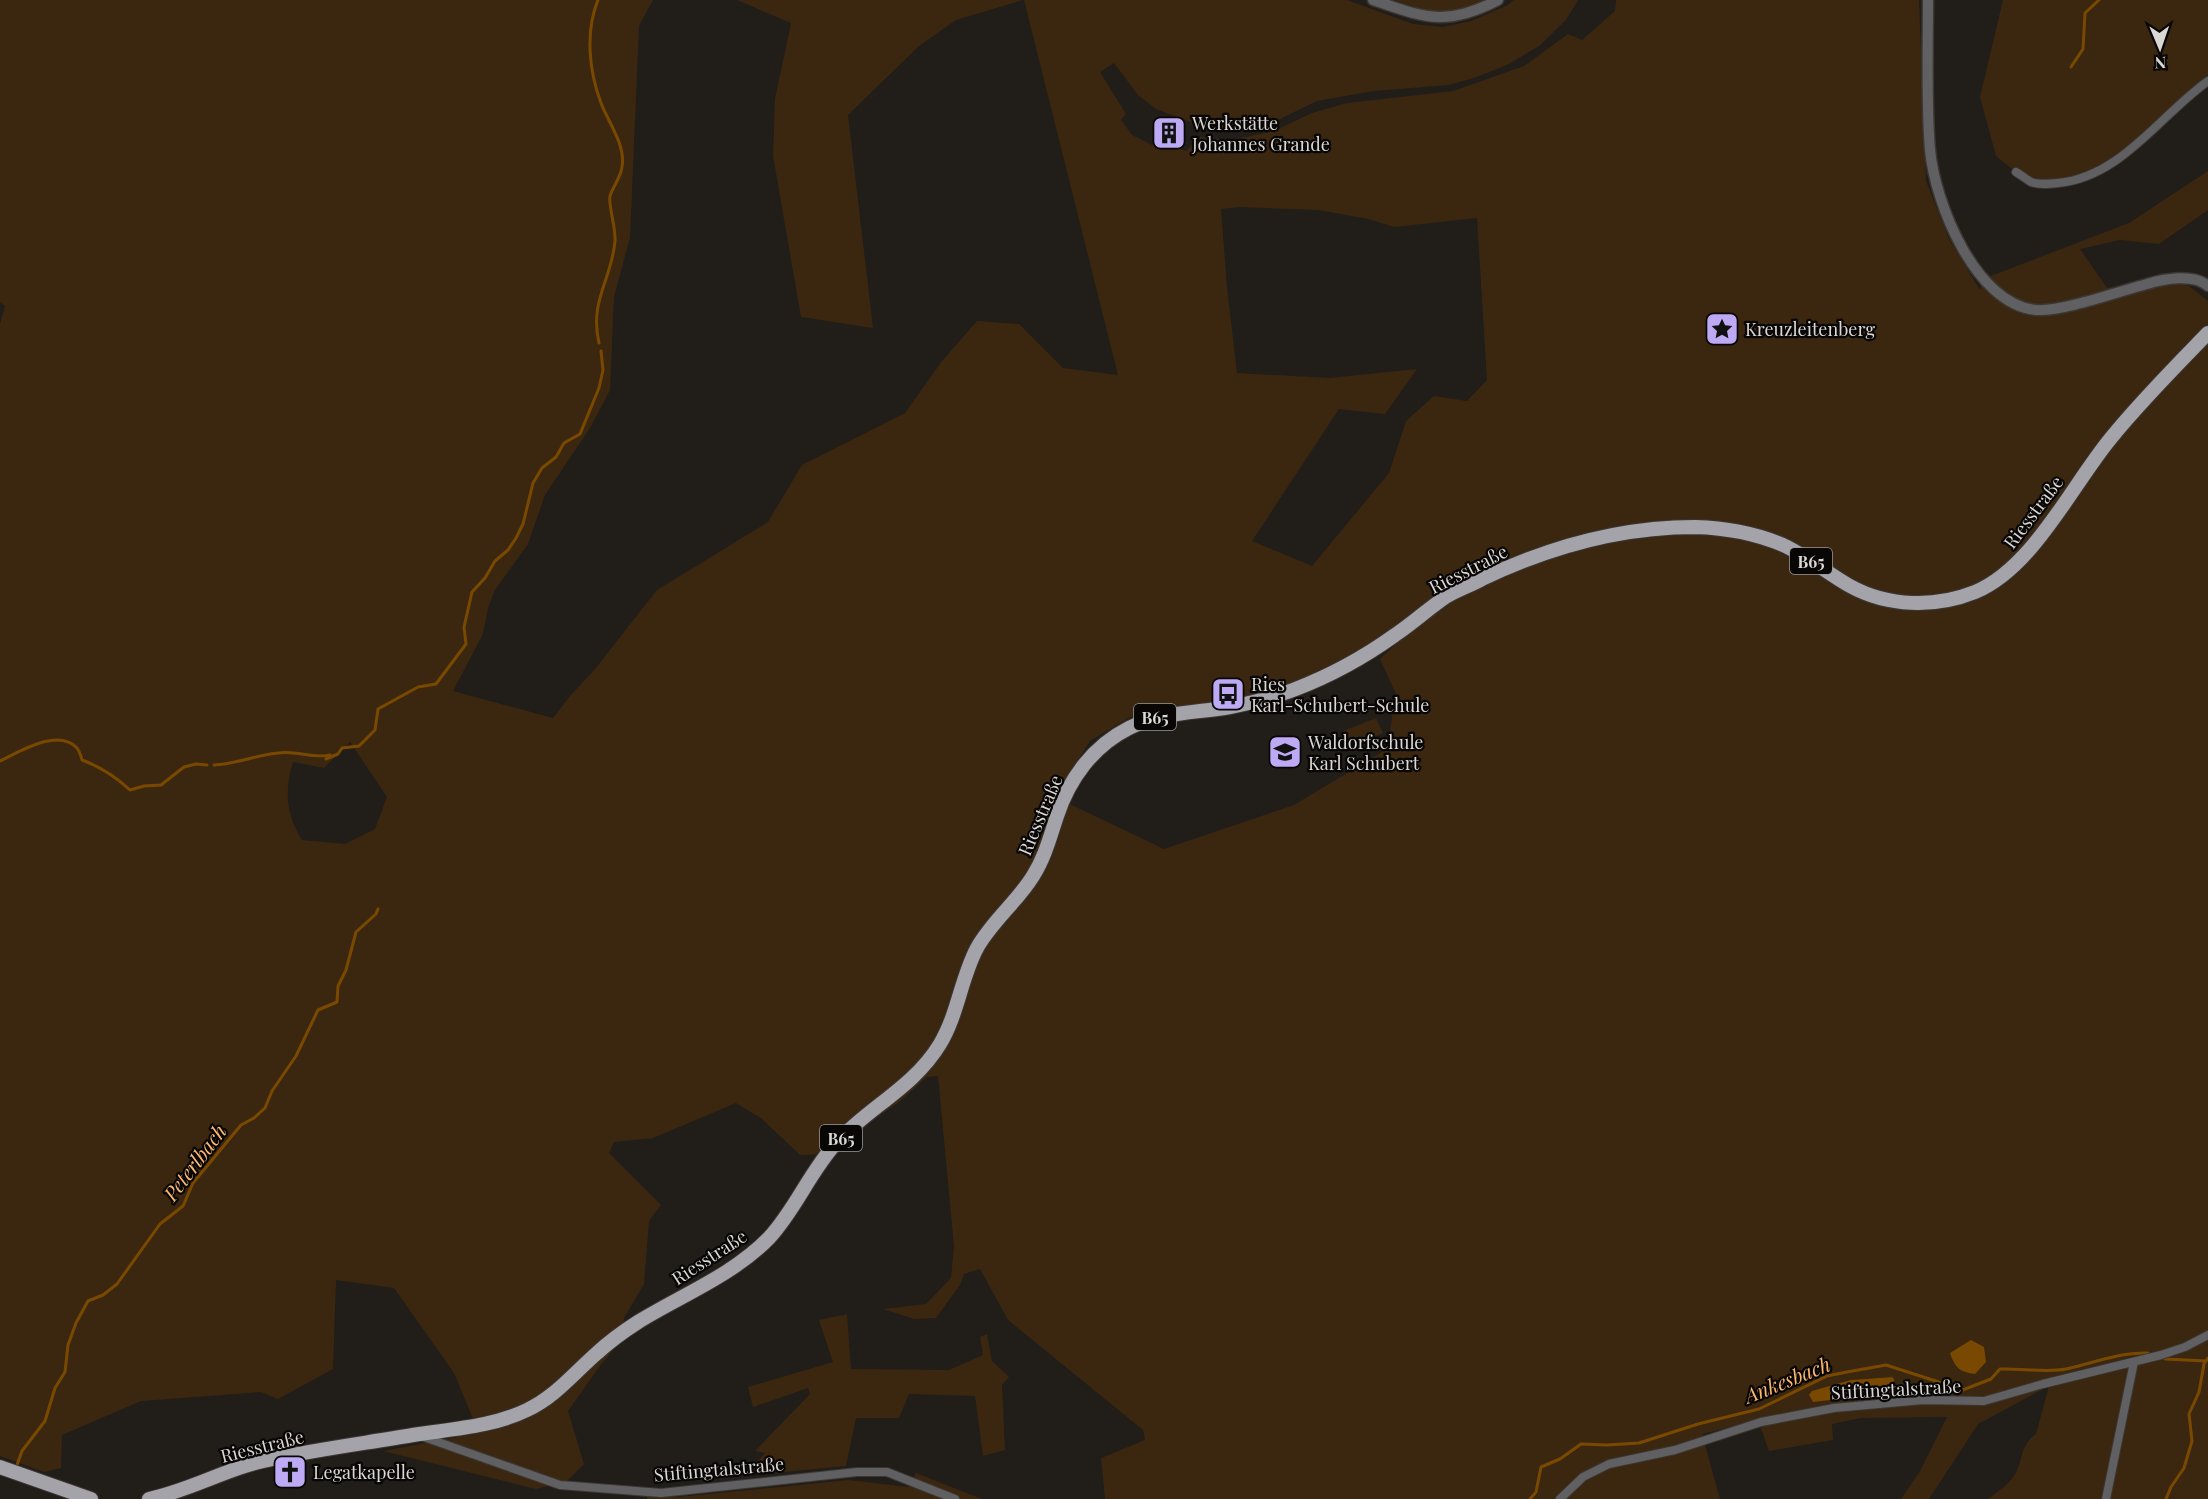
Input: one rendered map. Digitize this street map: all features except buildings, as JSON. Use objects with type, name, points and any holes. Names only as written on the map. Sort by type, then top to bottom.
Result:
[{"type":"main road","name":"Riesstraße","points":[[149,1499],[171,1494],[249,1464],[486,1423],[533,1408],[550,1396],[619,1334],[748,1257],[781,1224],[836,1143],[895,1095],[927,1062],[940,1044],[952,1018],[974,954],[986,933],[1030,881],[1043,858],[1058,811],[1072,781],[1091,756],[1134,725],[1157,716],[1260,701],[1304,686],[1364,657],[1448,596],[1491,575],[1528,559],[1581,542],[1628,532],[1694,527],[1731,529],[1762,536],[1791,549],[1857,591],[1891,601],[1941,602],[1975,592],[2004,576],[2025,556],[2109,440],[2208,333]]},
{"type":"main road","points":[[0,1467],[91,1499]]},
{"type":"street","points":[[1373,0],[1413,14],[1448,18],[1476,11],[1498,0]]},
{"type":"street","points":[[1928,0],[1930,151],[1947,215],[1972,265],[1985,282],[2000,297],[2017,305],[2037,310],[2075,304],[2162,280],[2192,280],[2208,286]]},
{"type":"street","points":[[2016,172],[2032,182],[2046,185],[2085,178],[2106,168],[2208,81]]},
{"type":"street","name":"Stiftingtalstraße","points":[[1560,1499],[1583,1477],[1609,1464],[1676,1450],[1761,1422],[1834,1408],[1923,1400],[1984,1401],[2185,1347],[2208,1335]]},
{"type":"street","points":[[2106,1499],[2134,1362]]},
{"type":"street","name":"Stiftingtalstraße","points":[[418,1434],[560,1485],[661,1493],[857,1472],[887,1472],[955,1499]]},
{"type":"shaded area","points":[[0,0],[653,0],[639,26],[630,238],[614,297],[610,390],[590,428],[545,495],[528,544],[495,590],[488,608],[483,634],[453,691],[553,718],[657,590],[768,522],[802,465],[905,413],[942,361],[977,321],[1019,324],[1063,368],[1118,375],[1024,0],[1347,0],[1413,24],[1443,27],[1471,21],[1506,6],[1514,0],[1578,0],[1566,20],[1539,46],[1509,64],[1477,77],[1449,85],[1374,91],[1317,101],[1257,130],[1217,132],[1156,109],[1138,95],[1114,63],[1100,72],[1126,114],[1121,120],[1132,135],[1152,145],[1155,141],[1186,151],[1200,137],[1231,140],[1274,131],[1312,113],[1347,103],[1453,91],[1524,66],[1568,34],[1582,40],[1615,11],[1616,0],[1919,0],[1926,181],[1949,239],[1980,290],[1983,279],[2129,223],[2208,171],[2208,210],[2159,244],[2120,240],[2080,249],[2107,288],[2162,280],[2189,286],[2208,301],[2208,1499],[2110,1499],[2137,1367],[2104,1499],[1988,1499],[2014,1476],[2024,1448],[2036,1434],[2049,1386],[1978,1424],[1929,1499],[1901,1499],[1920,1471],[1947,1417],[1861,1418],[1832,1424],[1833,1440],[1769,1451],[1758,1420],[1702,1434],[1720,1499],[1105,1499],[1101,1458],[1145,1440],[1143,1430],[1008,1320],[980,1269],[964,1274],[960,1285],[936,1318],[914,1319],[883,1309],[926,1304],[951,1278],[954,1246],[938,1076],[927,1077],[898,1103],[865,1125],[834,1154],[800,1155],[762,1119],[736,1103],[653,1138],[614,1142],[609,1153],[661,1205],[649,1221],[644,1284],[624,1318],[620,1342],[568,1411],[584,1464],[567,1481],[536,1489],[383,1451],[479,1433],[454,1373],[394,1288],[336,1280],[333,1369],[278,1399],[261,1392],[141,1401],[62,1435],[61,1468],[44,1472],[0,1456],[0,324],[5,306],[0,302]],"holes":[[[1239,207],[1319,210],[1368,219],[1394,227],[1477,218],[1487,380],[1467,401],[1434,396],[1406,421],[1389,473],[1312,566],[1252,541],[1339,409],[1385,414],[1417,369],[1330,378],[1237,373],[1221,209]],[[1439,603],[1380,659],[1396,694],[1387,749],[1294,805],[1164,849],[1055,797],[1090,741],[1130,717],[1179,713],[1312,683]],[[350,742],[387,797],[375,829],[345,844],[302,840],[293,821],[288,802],[288,782],[293,762],[324,768]],[[1891,1377],[1891,1393],[1820,1400],[1851,1380]]]},
{"type":"shaded area","points":[[737,0],[1023,0],[956,20],[919,46],[848,115],[873,328],[801,317],[773,156],[775,99],[791,23]]},
{"type":"shaded area","points":[[1394,0],[1485,0],[1439,14]]},
{"type":"shaded area","points":[[2003,0],[2208,0],[2208,81],[2106,168],[2046,185],[2016,172],[1996,156],[1980,97]]},
{"type":"shaded area","points":[[1376,718],[1383,733],[1350,747],[1343,731]]},
{"type":"shaded area","points":[[847,1314],[851,1369],[949,1370],[983,1355],[980,1337],[987,1334],[992,1361],[1009,1377],[1002,1385],[1005,1450],[983,1456],[975,1396],[909,1394],[899,1418],[856,1418],[846,1466],[751,1475],[748,1472],[765,1453],[755,1451],[810,1394],[808,1388],[753,1407],[748,1387],[833,1362],[819,1320]]},
{"type":"shaded area","points":[[1971,1340],[1984,1347],[1986,1362],[1975,1374],[1959,1368],[1950,1353]]},
{"type":"shaded area","points":[[1892,1377],[1895,1391],[1891,1393],[1813,1402],[1809,1395],[1812,1391],[1851,1380]]},
{"type":"shaded area","points":[[916,1473],[982,1499],[647,1499],[647,1497],[679,1497],[849,1480],[908,1487]]},
{"type":"waterway","name":"Peterlbach","points":[[598,0],[591,25],[591,65],[597,91],[616,134],[623,159],[620,174],[610,196],[615,241],[599,302],[597,315],[599,343]]},
{"type":"waterway","points":[[2071,67],[2083,49],[2085,13],[2099,0]]},
{"type":"waterway","name":"Peterlbach","points":[[326,759],[338,754],[342,748],[359,746],[375,730],[378,709],[418,687],[436,684],[466,644],[464,627],[472,592],[516,538],[523,524],[533,483],[542,468],[556,457],[564,443],[580,434],[599,388],[603,370],[601,351]]},
{"type":"waterway","points":[[0,761],[38,744],[59,740],[68,742],[77,748],[82,760],[108,772],[130,790],[161,785],[184,767],[196,764],[207,765]]},
{"type":"waterway","points":[[214,765],[285,752],[317,756],[330,755]]},
{"type":"waterway","name":"Peterlbach","points":[[17,1465],[22,1451],[45,1421],[55,1388],[65,1372],[68,1345],[76,1323],[88,1301],[103,1295],[117,1284],[160,1224],[183,1206],[193,1183],[241,1125],[254,1118],[265,1108],[272,1091],[296,1056],[318,1010],[337,1002],[338,986],[346,970],[356,932],[376,914],[378,909]]},
{"type":"waterway","name":"Ankesbach","points":[[1530,1499],[1536,1492],[1541,1467],[1560,1459],[1581,1444],[1639,1443],[1698,1424],[1759,1409],[1827,1376],[1886,1365],[1960,1391],[1991,1379],[2000,1369],[2059,1370],[2117,1356],[2148,1353]]},
{"type":"waterway","points":[[2166,1499],[2184,1468],[2192,1441],[2189,1414],[2199,1392],[2204,1364],[2208,1358]]},
{"type":"waterway","name":"Ankesbach","points":[[2165,1359],[2206,1361]]},
{"type":"place","name":"Werkstätte Johannes Grande","points":[[1169,133]]},
{"type":"place","name":"Kreuzleitenberg","points":[[1722,329]]},
{"type":"place","name":"Ries Karl-Schubert-Schule","points":[[1228,694]]},
{"type":"place","name":"Waldorfschule Karl Schubert","points":[[1285,752]]},
{"type":"place","name":"Legatkapelle","points":[[290,1472]]}]
